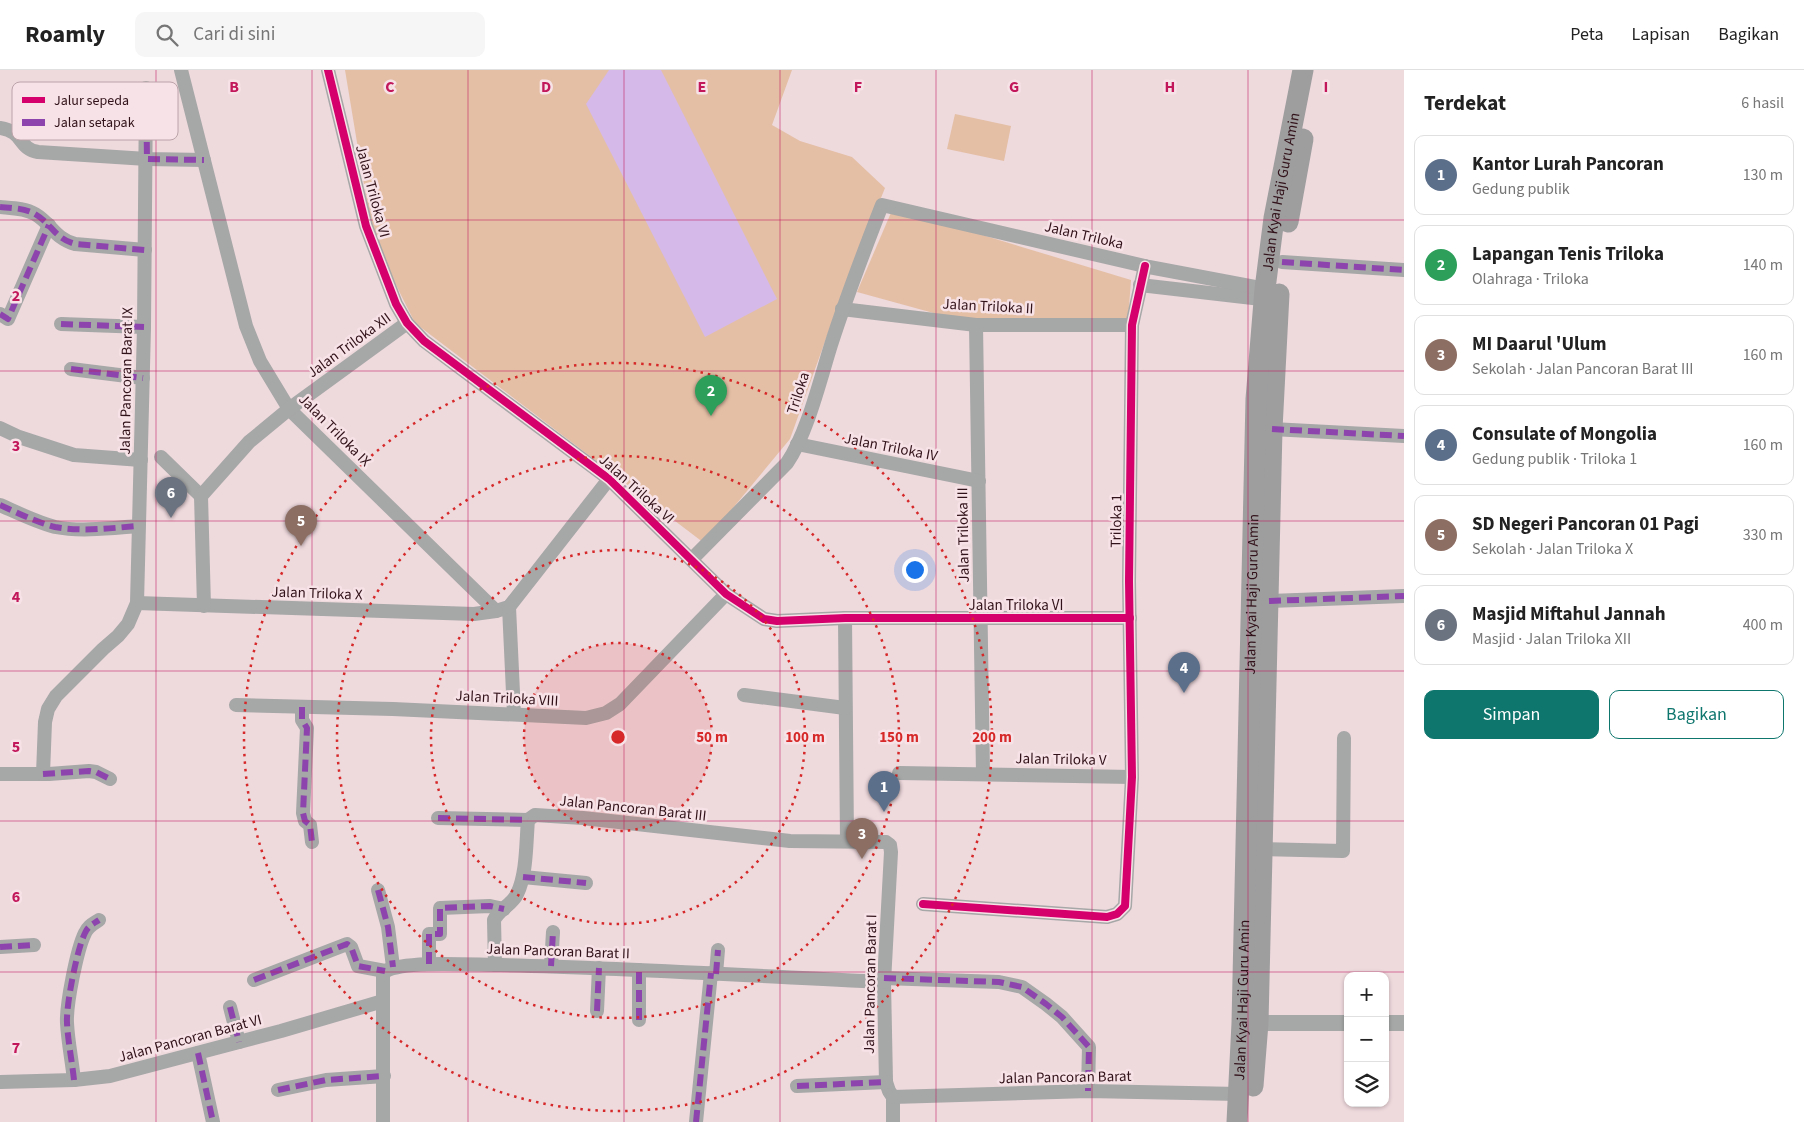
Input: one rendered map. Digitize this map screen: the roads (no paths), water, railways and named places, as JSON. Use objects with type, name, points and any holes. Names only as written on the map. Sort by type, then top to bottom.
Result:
[{"type":"main road","name":"Jalan Kyai Haji Guru Amin","points":[[1250,1122],[1256,399],[1279,184],[1303,70]]},
{"type":"main road","name":"Jalan Kyai Haji Guru Amin","points":[[1237,1122],[1231,1093],[1250,1023],[1262,849],[1272,429],[1267,294],[1282,262],[1291,203],[1317,70]]},
{"type":"street","name":"Jalan Triloka IX","points":[[181,70],[248,333],[260,361],[289,409],[503,609]]},
{"type":"street","name":"Jalan Triloka VI","points":[[328,70],[366,226],[396,304],[407,323],[424,341],[609,479],[726,594],[764,619],[777,621],[845,618],[981,620],[1130,618]]},
{"type":"street","points":[[21,140],[30,150],[146,159],[204,160]]},
{"type":"street","name":"Jalan Pancoran Barat IX","points":[[137,603],[144,327],[146,140]]},
{"type":"street","name":"Jalan Triloka","points":[[882,205],[1145,266],[1236,290]]},
{"type":"street","name":"Triloka","points":[[692,559],[787,463],[797,444],[842,309],[882,205]]},
{"type":"street","points":[[0,208],[33,212],[64,241],[75,244],[145,250]]},
{"type":"street","points":[[0,314],[8,319],[49,225]]},
{"type":"street","points":[[1282,262],[1404,270]]},
{"type":"street","name":"Triloka 1","points":[[923,904],[1107,917],[1117,914],[1125,906],[1132,777],[1130,618],[1132,326],[1145,266]]},
{"type":"street","name":"Jalan Triloka","points":[[1140,284],[1236,290],[1267,294]]},
{"type":"street","name":"Jalan Triloka II","points":[[842,309],[976,325],[1132,326]]},
{"type":"street","name":"Jalan Triloka XII","points":[[201,496],[249,442],[289,409],[407,323]]},
{"type":"street","points":[[61,324],[144,327]]},
{"type":"street","name":"Jalan Triloka III","points":[[976,325],[984,774]]},
{"type":"street","points":[[70,368],[143,378]]},
{"type":"street","points":[[0,428],[19,437],[74,455],[141,460]]},
{"type":"street","points":[[1272,429],[1404,436]]},
{"type":"street","name":"Jalan Triloka IV","points":[[797,444],[979,481]]},
{"type":"street","points":[[161,457],[201,496],[204,606]]},
{"type":"street","points":[[514,714],[503,609],[609,479]]},
{"type":"street","points":[[0,505],[38,522],[56,527],[83,529],[138,526]]},
{"type":"street","name":"Jalan Triloka VIII","points":[[236,705],[586,718],[606,713],[620,704],[726,594]]},
{"type":"street","points":[[1269,601],[1404,596]]},
{"type":"street","points":[[43,774],[45,722],[48,709],[56,696],[118,636],[128,624],[137,603]]},
{"type":"street","name":"Jalan Triloka X","points":[[137,603],[474,614],[503,609]]},
{"type":"street","points":[[845,618],[847,841]]},
{"type":"street","points":[[744,695],[845,708]]},
{"type":"street","points":[[302,707],[302,720],[307,728],[303,813],[305,821],[310,825],[312,842]]},
{"type":"street","points":[[1262,849],[1343,851],[1344,738]]},
{"type":"street","points":[[0,774],[89,771],[96,772],[110,779]]},
{"type":"street","name":"Jalan Triloka V","points":[[899,773],[1132,777]]},
{"type":"street","name":"Jalan Pancoran Barat III","points":[[438,818],[528,820],[536,815],[583,818],[790,841],[886,842],[890,845]]},
{"type":"street","points":[[495,965],[494,920],[497,914],[504,910],[517,895],[523,877],[528,820]]},
{"type":"street","name":"Jalan Pancoran Barat I","points":[[890,845],[884,980],[886,1082],[893,1097],[893,1122]]},
{"type":"street","points":[[523,877],[586,883]]},
{"type":"street","points":[[378,890],[388,927],[389,969],[383,976],[384,1122]]},
{"type":"street","points":[[429,964],[429,934],[440,934],[440,908],[490,906],[504,910]]},
{"type":"street","points":[[74,1080],[67,1022],[68,1005],[80,946],[85,932],[89,926],[99,920]]},
{"type":"street","points":[[551,966],[553,932]]},
{"type":"street","name":"Jalan Pancoran Barat II","points":[[254,980],[347,944],[351,946],[358,966],[389,969],[429,964],[551,966],[714,974],[999,982],[1022,988],[1046,1004],[1062,1017],[1082,1038],[1089,1047],[1088,1091]]},
{"type":"street","points":[[0,947],[34,945]]},
{"type":"street","points":[[696,1122],[718,950]]},
{"type":"street","points":[[597,1011],[599,968]]},
{"type":"street","points":[[639,970],[639,1020]]},
{"type":"street","name":"Jalan Pancoran Barat VI","points":[[0,1082],[74,1080],[110,1076],[198,1054],[383,1001]]},
{"type":"street","points":[[230,1007],[239,1042]]},
{"type":"street","points":[[1250,1023],[1344,1023]]},
{"type":"street","points":[[1389,1023],[1404,1023]]},
{"type":"street","points":[[198,1054],[213,1122]]},
{"type":"street","points":[[278,1090],[326,1080],[384,1076]]},
{"type":"street","points":[[796,1086],[886,1082]]},
{"type":"street","name":"Jalan Pancoran Barat","points":[[893,1097],[1088,1091],[1231,1093]]},
{"type":"place","name":"Lapangan Tenis Triloka","points":[[711,416]]},
{"type":"place","name":"Masjid Miftahul Jannah","points":[[171,518]]},
{"type":"place","name":"SD Negeri Pancoran 01 Pagi","points":[[301,546]]},
{"type":"place","name":"Consulate of Mongolia","points":[[1184,693]]},
{"type":"place","name":"Kantor Lurah Pancoran","points":[[884,812]]},
{"type":"place","name":"MI Daarul 'Ulum","points":[[862,859]]}]
